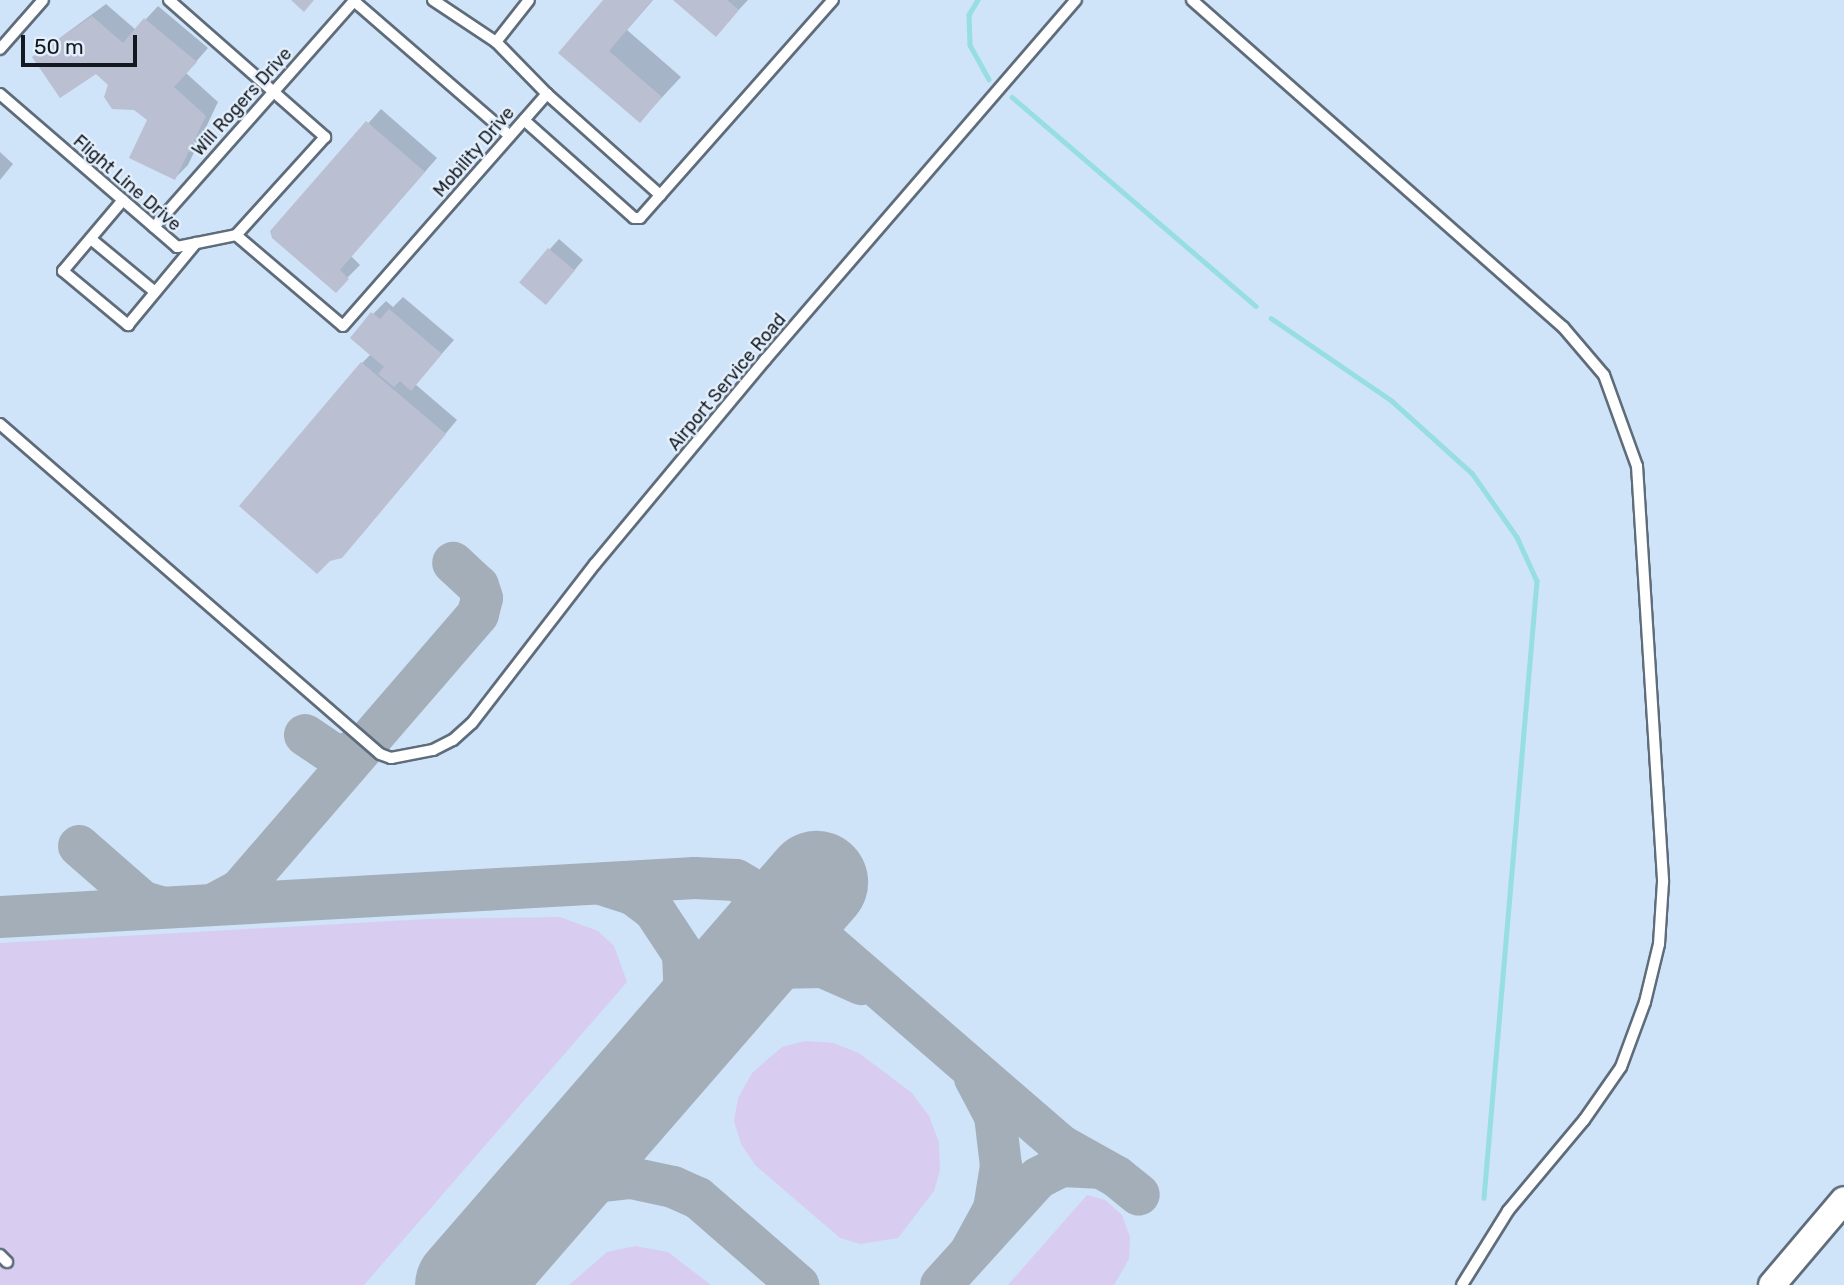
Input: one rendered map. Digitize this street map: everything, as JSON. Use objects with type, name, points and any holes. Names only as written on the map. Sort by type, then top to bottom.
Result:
[{"type":"main road","points":[[1772,1285],[1844,1200]]},
{"type":"lane","points":[[0,49],[43,0]]},
{"type":"lane","points":[[169,0],[325,137],[236,235]]},
{"type":"lane","points":[[433,0],[496,42],[547,94],[660,195]]},
{"type":"lane","points":[[496,42],[529,0]]},
{"type":"lane","points":[[524,120],[635,218],[660,195],[833,0]]},
{"type":"lane","name":"Airport Service Road","points":[[0,424],[380,754],[391,758],[433,750],[453,740],[472,723],[729,403],[1076,0]]},
{"type":"lane","points":[[1192,0],[1563,327],[1604,375],[1637,466],[1663,882],[1659,944],[1645,1002],[1621,1067],[1584,1120],[1508,1211],[1462,1285]]},
{"type":"lane","points":[[354,1],[510,136]]},
{"type":"lane","name":"Will Rogers Drive","points":[[154,227],[354,1]]},
{"type":"lane","name":"Flight Line Drive","points":[[0,94],[177,247],[236,235]]},
{"type":"lane","name":"Mobility Drive","points":[[236,235],[343,326],[547,94]]},
{"type":"lane","points":[[123,200],[63,271],[128,325],[196,243]]},
{"type":"lane","points":[[91,239],[155,292]]},
{"type":"shaded area","points":[[0,0],[1844,0],[1844,1285],[0,1285]]},
{"type":"shaded area","points":[[560,917],[598,931],[614,946],[627,982],[364,1285],[0,1285],[0,943],[427,919]]},
{"type":"shaded area","points":[[805,1041],[833,1043],[859,1053],[912,1093],[929,1116],[939,1142],[940,1170],[934,1191],[898,1238],[860,1244],[840,1238],[755,1165],[741,1144],[734,1121],[738,1098],[752,1073],[782,1047]]},
{"type":"shaded area","points":[[1087,1195],[1105,1200],[1122,1215],[1130,1237],[1129,1259],[1114,1285],[1008,1285]]},
{"type":"shaded area","points":[[635,1246],[668,1252],[711,1285],[569,1285],[607,1252]]},
{"type":"building","points":[[291,0],[314,0],[304,12]]},
{"type":"building","points":[[603,0],[652,0],[609,51],[662,97],[640,123],[558,53]]},
{"type":"building","points":[[673,0],[727,0],[739,10],[716,37]]},
{"type":"building","points":[[92,16],[123,43],[144,18],[197,62],[174,87],[206,116],[175,180],[129,158],[147,120],[134,110],[112,109],[104,97],[108,85],[96,74],[60,98],[32,57]]},
{"type":"building","points":[[366,121],[425,172],[340,270],[349,279],[336,293],[272,238],[270,231]]},
{"type":"building","points":[[548,248],[575,270],[546,305],[519,282]]},
{"type":"building","points":[[389,309],[442,354],[411,391],[400,381],[394,387],[378,374],[384,367],[350,338],[371,312],[380,319]]},
{"type":"building","points":[[361,362],[446,434],[342,558],[330,561],[317,574],[239,506]]},
{"type":"waterway","points":[[978,0],[969,15],[970,45],[989,79]]},
{"type":"waterway","points":[[1012,97],[1256,306]]},
{"type":"waterway","points":[[1271,318],[1392,401],[1472,473],[1517,537],[1537,581],[1484,1198]]},
{"type":"taxiway","points":[[214,904],[240,890],[478,614],[482,598],[478,586],[453,563]]},
{"type":"taxiway","points":[[305,735],[338,757],[363,747]]},
{"type":"taxiway","points":[[79,846],[143,902],[161,907]]},
{"type":"taxiway","points":[[0,917],[695,878],[736,880],[790,911],[1060,1145],[1117,1177],[1139,1195]]},
{"type":"taxiway","points":[[601,884],[634,895],[654,910],[683,954],[685,1000],[664,1056]]},
{"type":"taxiway","points":[[706,1008],[729,989],[773,968],[823,967],[861,984]]},
{"type":"taxiway","points":[[971,1251],[994,1209],[1001,1166],[995,1116],[975,1078]]},
{"type":"taxiway","points":[[941,1285],[1038,1178],[1062,1166],[1098,1168]]},
{"type":"taxiway","points":[[485,1262],[558,1197],[602,1181],[631,1178],[673,1187],[698,1198],[798,1285]]},
{"type":"runway","points":[[466,1285],[816,882]]}]
